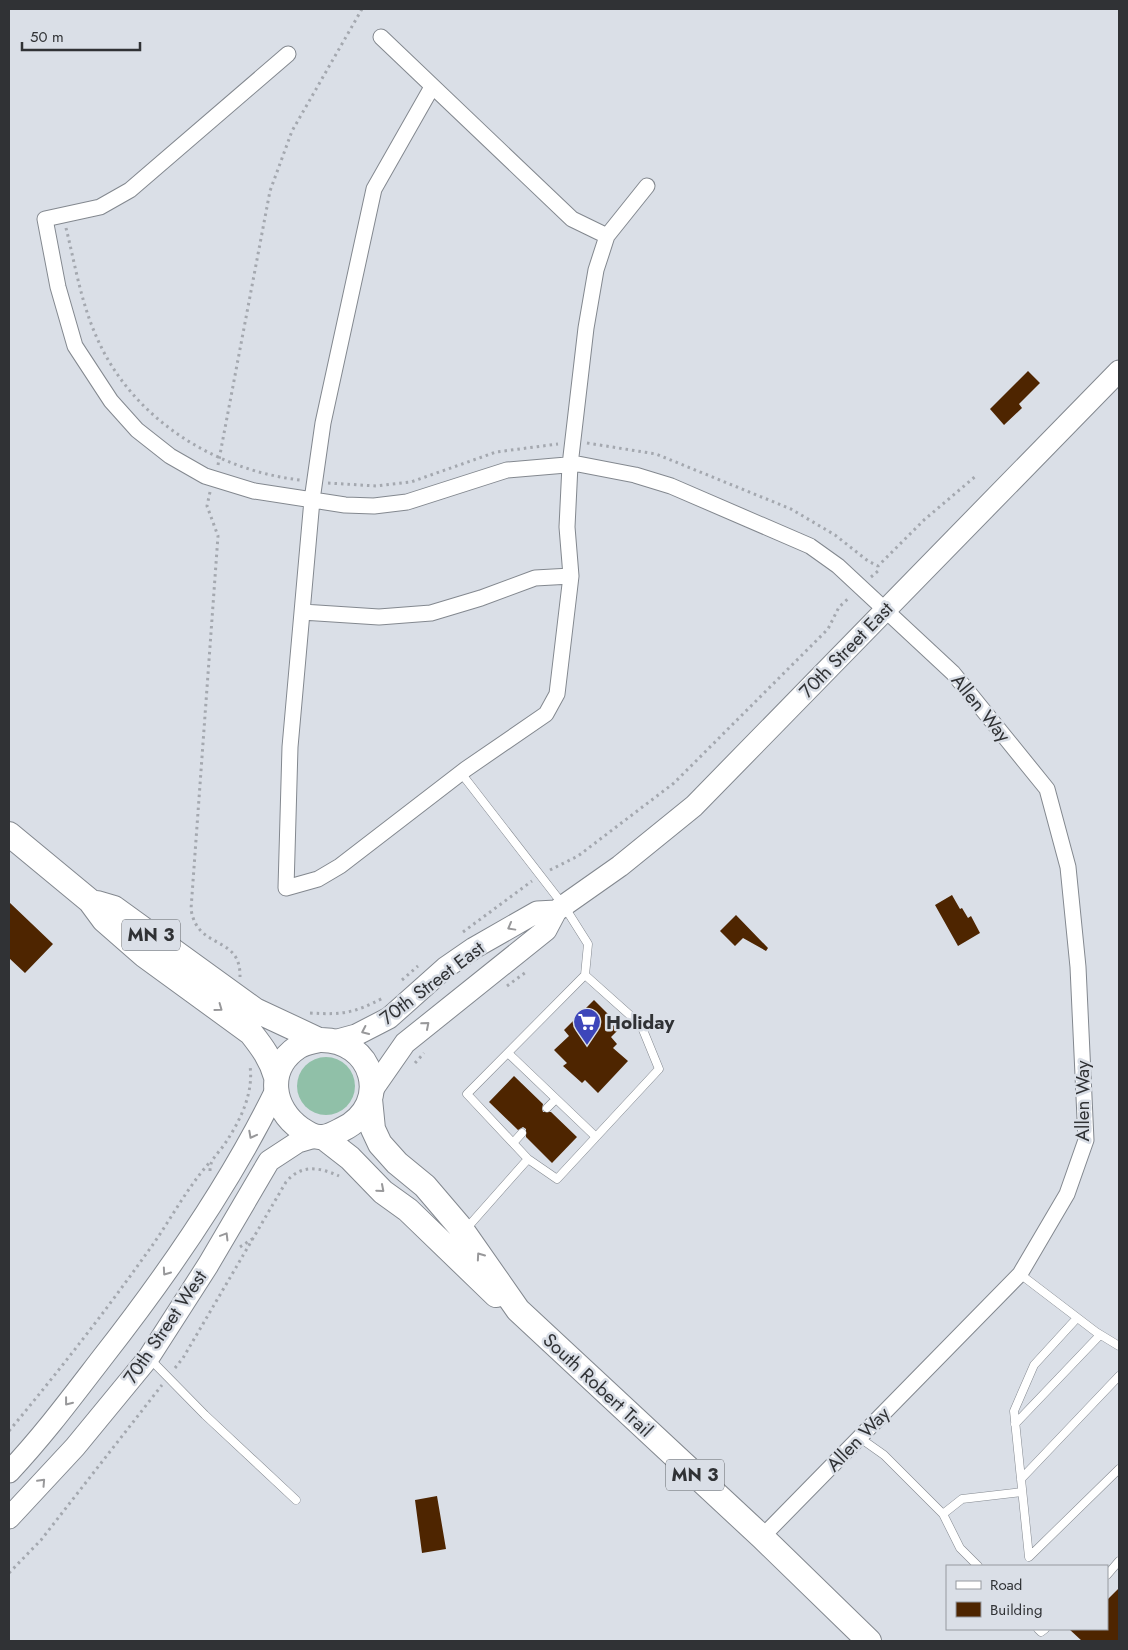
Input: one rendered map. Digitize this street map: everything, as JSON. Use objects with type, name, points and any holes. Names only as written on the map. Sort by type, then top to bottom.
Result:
[{"type":"main road","name":"70th Street East","points":[[372,1094],[405,1043],[546,930],[560,908],[620,866],[694,806],[1119,371]]},
{"type":"main road","name":"MN 3","points":[[9,834],[90,901],[104,920],[144,955],[251,1033],[264,1048],[271,1062],[275,1085]]},
{"type":"main road","name":"MN 3","points":[[90,901],[114,908],[255,1010],[327,1041]]},
{"type":"main road","name":"70th Street East","points":[[327,1041],[356,1034],[390,1018],[445,968],[474,948],[537,912],[560,908]]},
{"type":"main road","points":[[319,1137],[354,1123],[364,1112],[372,1094],[369,1070],[362,1058],[327,1041],[298,1047],[289,1054],[275,1085],[281,1108],[287,1117],[347,1155],[383,1192],[455,1240]]},
{"type":"main road","name":"70th Street West","points":[[9,1472],[39,1440],[137,1314],[197,1226],[262,1118],[275,1085]]},
{"type":"main road","name":"South Robert Trail","points":[[372,1094],[373,1129],[380,1144],[397,1163],[425,1186],[455,1240],[518,1310],[762,1537],[869,1641]]},
{"type":"main road","name":"70th Street West","points":[[9,1518],[76,1447],[149,1357],[212,1257],[269,1161],[298,1142],[319,1137]]},
{"type":"street","points":[[381,37],[572,219],[607,236]]},
{"type":"street","points":[[63,215],[100,207],[130,190],[288,54]]},
{"type":"street","points":[[432,87],[374,189],[323,423],[312,500],[290,747],[286,888],[318,879],[340,866],[460,773],[546,714],[557,694],[571,576],[568,527],[570,465],[592,289],[607,236],[647,186]]},
{"type":"street","name":"Allen Way","points":[[63,215],[45,219],[58,287],[75,346],[111,401],[137,430],[170,456],[205,476],[254,491],[312,500],[374,506],[399,503],[506,470],[578,464],[635,475],[672,486],[810,546],[861,587],[953,673],[1047,789],[1068,867],[1078,967],[1086,1140],[1067,1194],[1020,1274],[762,1537]]},
{"type":"street","points":[[302,612],[379,617],[431,613],[481,598],[535,578],[571,576]]},
{"type":"lane","points":[[460,773],[540,875],[560,908],[588,944],[585,975],[467,1094],[528,1159],[556,1179],[659,1068],[641,1025],[585,975]]},
{"type":"lane","points":[[508,1053],[596,1137]]},
{"type":"lane","points":[[547,1108],[556,1098]]},
{"type":"lane","points":[[513,1143],[522,1133]]},
{"type":"lane","points":[[455,1240],[528,1159]]},
{"type":"lane","points":[[1020,1274],[1100,1335],[1119,1346]]},
{"type":"lane","points":[[1078,1318],[1034,1365],[1014,1411],[1029,1557],[1119,1469]]},
{"type":"lane","points":[[1015,1424],[1100,1335]]},
{"type":"lane","points":[[149,1357],[205,1415],[296,1500]]},
{"type":"lane","points":[[1021,1479],[1119,1376]]},
{"type":"lane","points":[[860,1438],[884,1455],[943,1514],[960,1548],[977,1565]]},
{"type":"lane","points":[[943,1514],[962,1498],[1022,1492]]},
{"type":"lane","points":[[1108,1574],[1119,1561]]},
{"type":"path","points":[[63,215],[84,305],[97,338],[114,369],[140,402],[167,428],[199,448],[238,465],[292,479],[376,486],[411,482],[496,452],[542,445],[589,443],[656,454],[791,509],[835,535],[868,562],[878,566]]},
{"type":"path","points":[[456,937],[540,875],[578,856],[674,783],[828,628],[839,607],[878,571],[878,566],[924,520],[977,475]]},
{"type":"path","points":[[401,980],[425,961]]},
{"type":"path","points":[[503,990],[530,968]]},
{"type":"path","points":[[308,1013],[342,1015],[363,1008],[389,995]]},
{"type":"path","points":[[413,1065],[429,1048]]},
{"type":"path","points":[[237,1121],[250,1088],[249,1063]]},
{"type":"path","points":[[9,1431],[73,1354],[151,1248],[198,1175],[210,1162]]},
{"type":"path","points":[[9,1573],[41,1540],[183,1358],[286,1182],[294,1173],[312,1168],[327,1170],[346,1180]]},
{"type":"green space","points":[[326,1057],[342,1062],[350,1070],[355,1086],[350,1102],[342,1110],[326,1115],[310,1110],[302,1102],[297,1086],[302,1070],[310,1062]]},
{"type":"building","points":[[1028,371],[1040,383],[1019,404],[1022,408],[1004,425],[990,409]]},
{"type":"building","points":[[952,895],[968,918],[971,916],[980,933],[958,946],[935,905]]},
{"type":"building","points":[[9,902],[53,944],[25,973],[9,958]]},
{"type":"building","points":[[736,915],[768,948],[766,951],[743,938],[735,946],[720,931]]},
{"type":"building","name":"Holiday","points":[[594,1000],[621,1027],[611,1037],[617,1044],[613,1048],[628,1061],[598,1093],[585,1080],[582,1083],[563,1066],[567,1063],[554,1050],[569,1036],[564,1030]]},
{"type":"building","points":[[514,1076],[543,1104],[543,1112],[551,1112],[577,1137],[552,1163],[526,1137],[526,1129],[523,1127],[518,1130],[489,1102]]},
{"type":"building","points":[[437,1496],[446,1549],[422,1553],[415,1500]]},
{"type":"building","points":[[1119,1588],[1119,1641],[1082,1641],[1070,1630],[1108,1630],[1108,1599]]},
{"type":"place","name":"Holiday","points":[[587,1046]]}]
